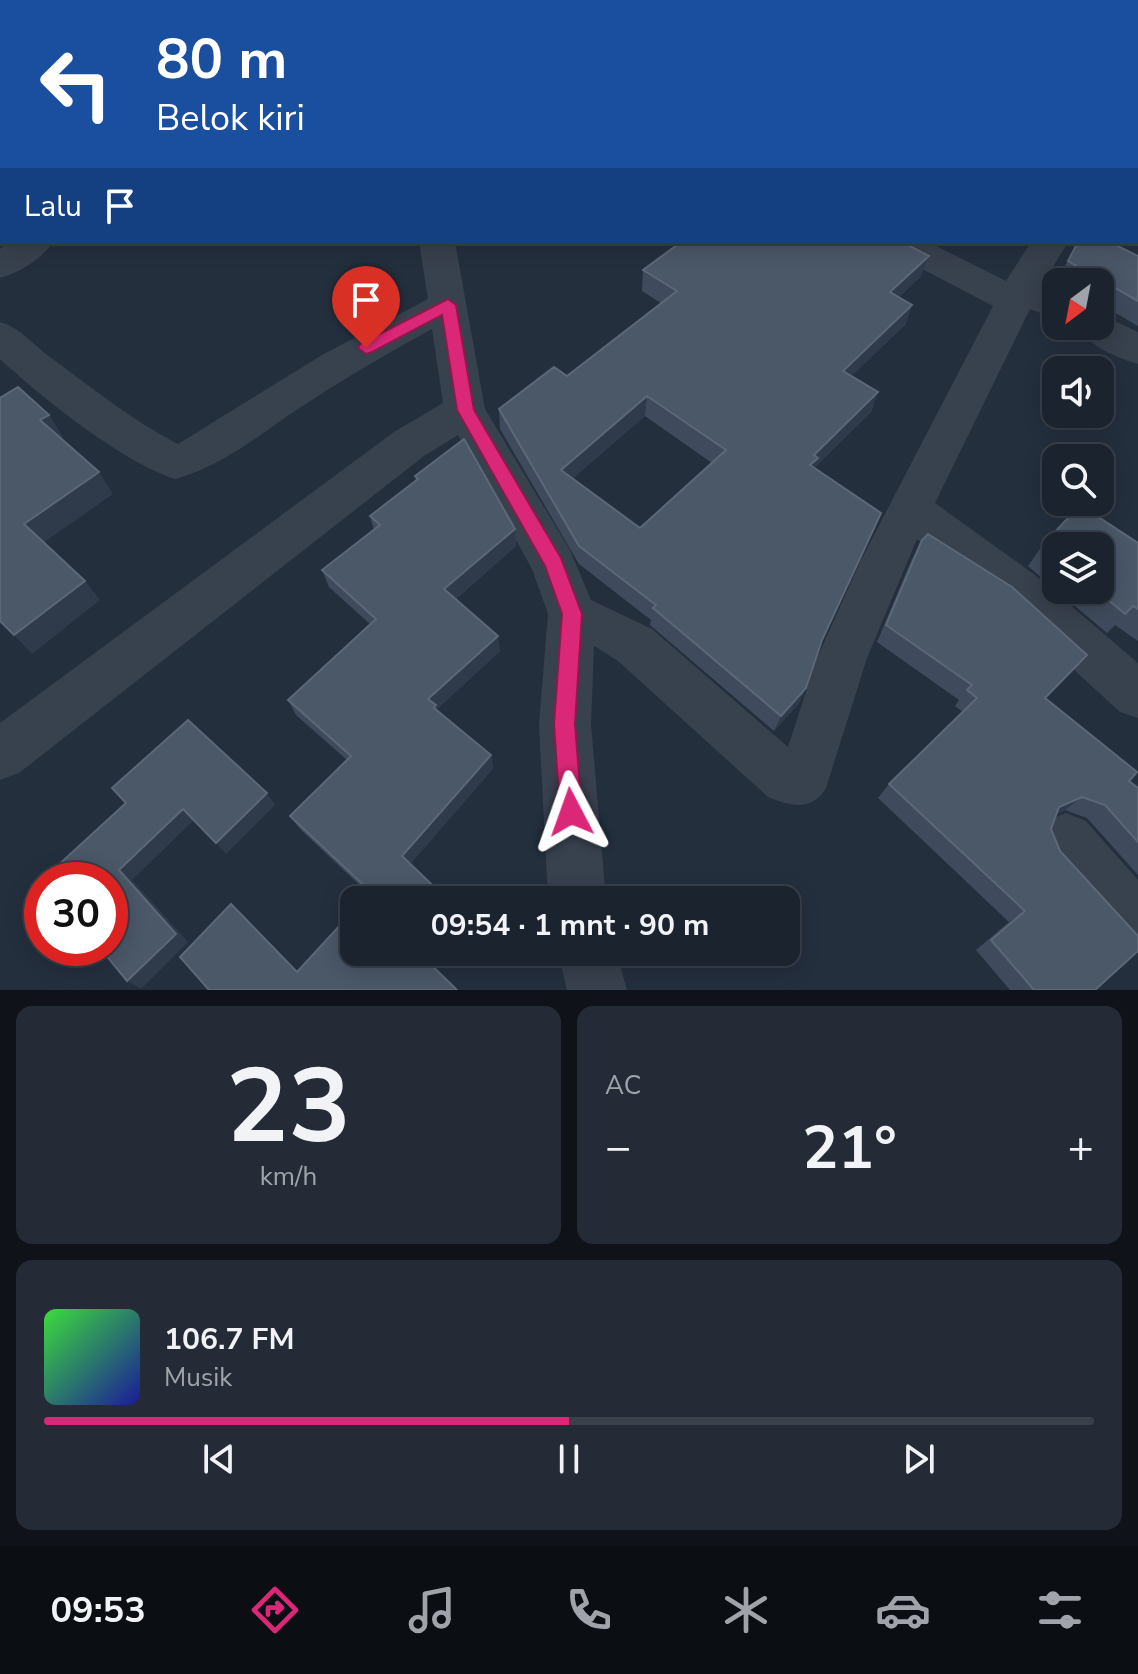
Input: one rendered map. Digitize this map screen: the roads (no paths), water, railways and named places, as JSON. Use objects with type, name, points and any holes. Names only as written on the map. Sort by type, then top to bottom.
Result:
[{"type":"street","points":[[0,266],[32,244]]},
{"type":"street","points":[[437,244],[465,410],[554,564],[572,614],[565,724],[576,886]]},
{"type":"street","points":[[904,244],[1031,298]]},
{"type":"street","points":[[572,614],[635,645],[694,701],[775,770],[787,779],[801,780],[842,658],[883,562],[1031,298],[1049,244]]},
{"type":"street","points":[[0,336],[32,365],[142,445],[175,462],[204,452],[387,335],[448,305]]},
{"type":"street","points":[[1114,337],[1138,350]]},
{"type":"street","points":[[0,755],[409,444],[465,410]]},
{"type":"street","points":[[910,509],[1018,589],[1138,695]]},
{"type":"street","points":[[1066,841],[1138,923]]},
{"type":"street","points":[[591,966],[597,990]]}]
